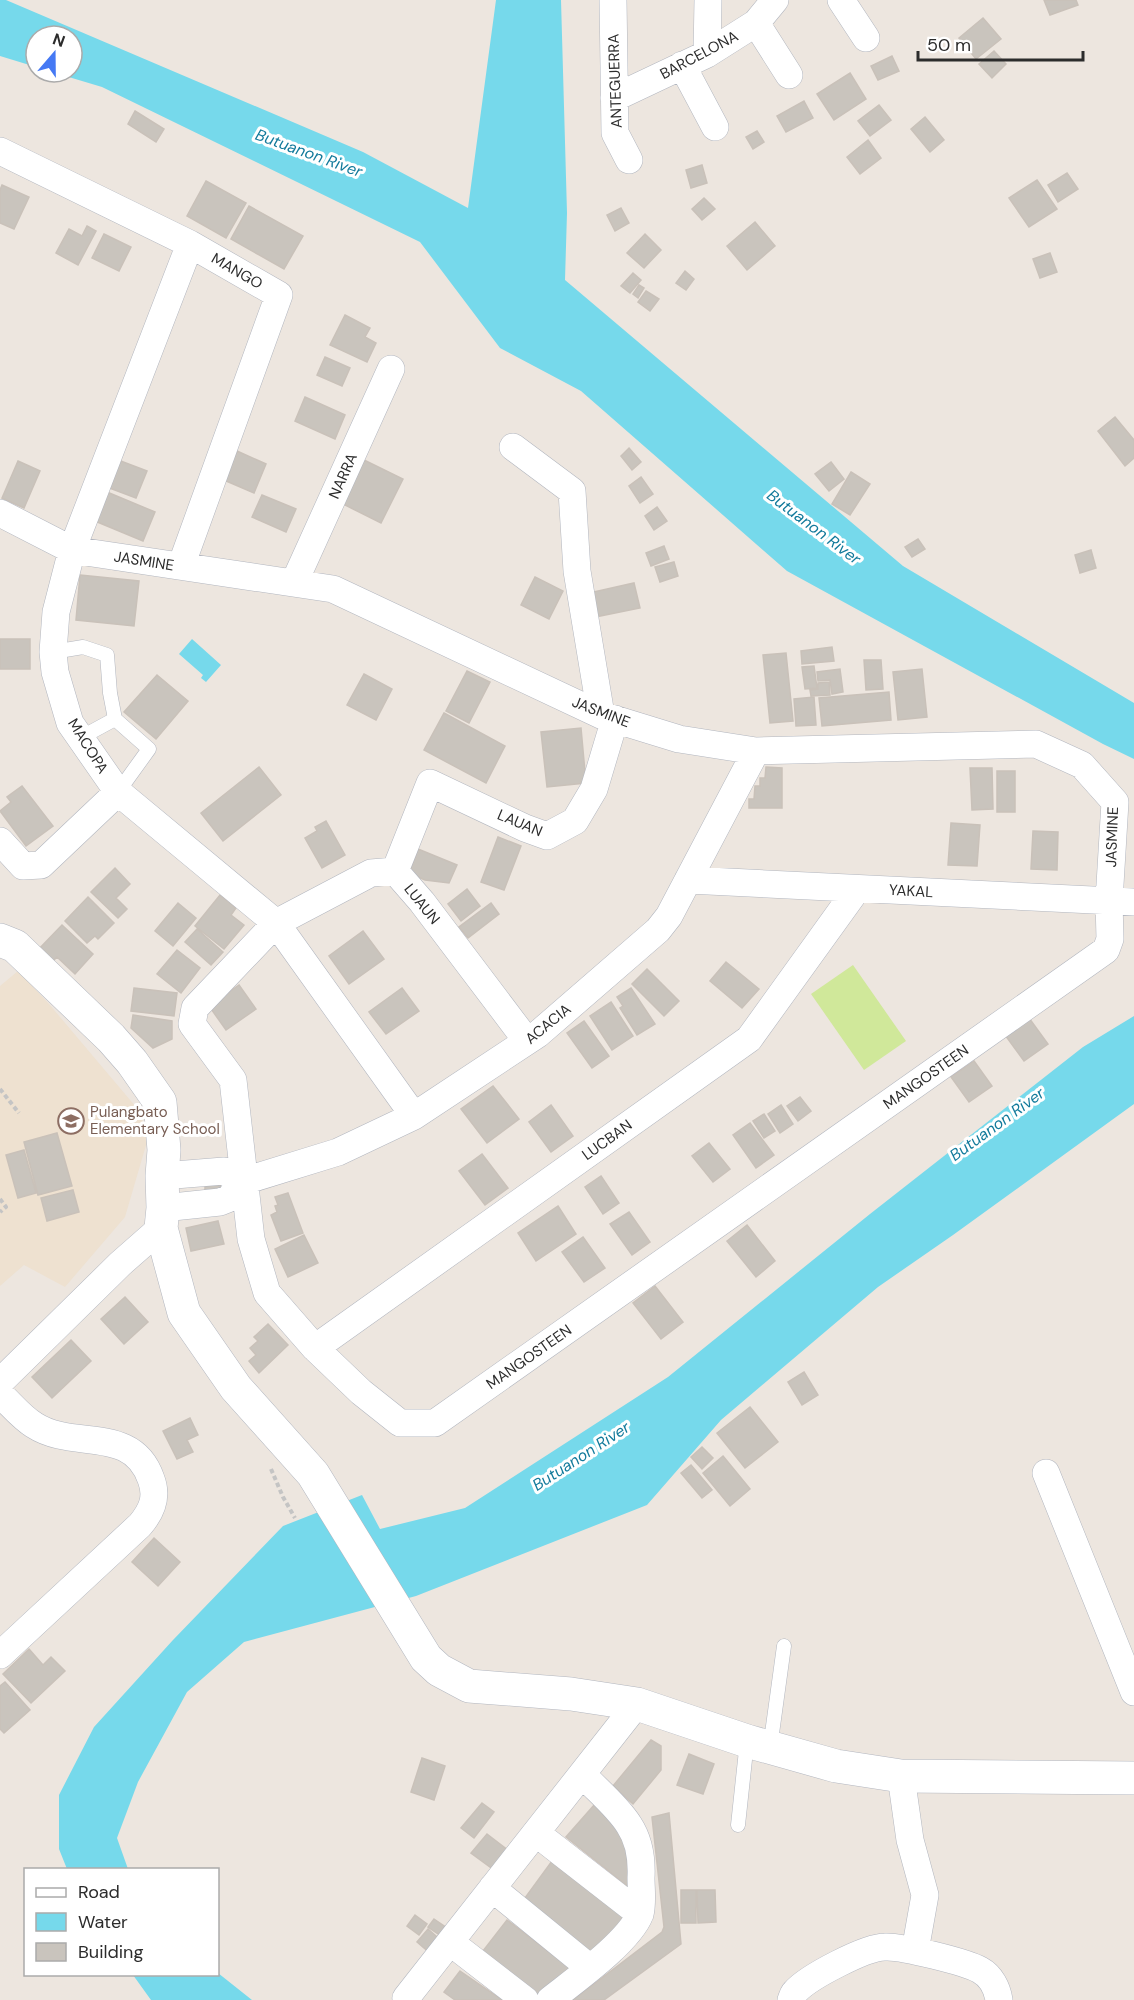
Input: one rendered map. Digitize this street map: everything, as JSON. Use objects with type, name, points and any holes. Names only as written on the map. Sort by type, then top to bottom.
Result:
[{"type":"street","name":"ANTEGUERRA","points":[[614,0],[615,133],[629,160]]},
{"type":"street","points":[[707,54],[708,0]]},
{"type":"street","name":"BARCELONA","points":[[614,98],[707,54],[756,23],[775,0]]},
{"type":"street","points":[[841,0],[866,38]]},
{"type":"street","points":[[756,23],[789,75]]},
{"type":"street","points":[[682,65],[715,127]]},
{"type":"street","name":"MANGO","points":[[0,151],[190,244],[279,295],[181,566]]},
{"type":"street","name":"MACOPA","points":[[190,244],[72,550],[56,612],[53,652],[55,672],[70,723],[118,792],[276,923],[414,1116]]},
{"type":"street","name":"NARRA","points":[[294,583],[391,369]]},
{"type":"street","points":[[513,447],[572,491],[577,572],[608,717]]},
{"type":"street","name":"JASMINE","points":[[0,513],[72,550],[333,589],[608,717],[679,739],[756,751],[1036,744],[1082,765],[1115,802],[1122,901]]},
{"type":"street","name":"LAUAN","points":[[394,871],[430,783],[547,836],[575,821],[594,789],[608,717]]},
{"type":"street","name":"ACACIA","points":[[243,1181],[338,1152],[414,1116],[527,1041],[658,930],[669,916],[756,751]]},
{"type":"street","points":[[0,841],[23,866],[41,865],[118,792]]},
{"type":"street","name":"LUAUN","points":[[276,923],[371,873],[394,871],[422,902],[527,1041]]},
{"type":"street","name":"YAKAL","points":[[687,880],[1122,901]]},
{"type":"street","name":"LUCBAN","points":[[315,1348],[748,1039],[857,889]]},
{"type":"street","name":"MANGOSTEEN","points":[[276,923],[195,1008],[192,1024],[233,1080],[243,1181],[252,1239],[267,1293],[315,1348],[361,1392],[400,1423],[435,1423],[1106,950],[1122,901]]},
{"type":"street","points":[[0,940],[15,946],[111,1038],[132,1062],[160,1102],[164,1150],[162,1204],[184,1313],[236,1388],[313,1474],[426,1658],[439,1670],[469,1686],[571,1694],[637,1704],[759,1744],[836,1766],[901,1776],[1134,1778]]},
{"type":"street","points":[[0,1382],[120,1264],[162,1204],[224,1170],[243,1181]]},
{"type":"street","points":[[0,1394],[34,1425],[57,1434],[119,1444],[133,1451],[144,1462],[155,1490],[153,1506],[140,1525],[0,1654]]},
{"type":"street","points":[[1046,1473],[1134,1692]]},
{"type":"street","points":[[407,2000],[406,1998],[637,1704]]},
{"type":"street","points":[[550,2000],[625,1936],[640,1914],[642,1867],[639,1845],[628,1822],[582,1774]]},
{"type":"street","points":[[901,1776],[910,1840],[924,1895],[915,1952]]},
{"type":"street","points":[[536,1833],[640,1914]]},
{"type":"street","points":[[492,1888],[590,1968]]},
{"type":"street","points":[[450,1942],[525,2000]]},
{"type":"street","points":[[791,2000],[794,1992],[822,1972],[866,1951],[886,1947],[915,1952],[981,1970],[995,1984],[999,2000]]},
{"type":"lane","points":[[53,652],[83,647],[107,655],[115,719],[149,749],[118,792]]},
{"type":"lane","points":[[80,738],[115,719]]},
{"type":"lane","points":[[738,1825],[784,1646]]},
{"type":"path","points":[[0,1089],[19,1113]]},
{"type":"path","points":[[0,1198],[6,1208],[0,1212]]},
{"type":"shaded area","name":"Pulangbato Elementary School","points":[[18,971],[136,1107],[149,1135],[125,1217],[65,1287],[24,1265],[0,1286],[0,986]]},
{"type":"green space","points":[[853,965],[906,1041],[864,1070],[811,994]]},
{"type":"water","points":[[0,0],[6,0],[62,24],[24,24],[24,63],[0,56]]},
{"type":"water","name":"Butuanon River","points":[[496,0],[561,0],[567,213],[565,280],[903,566],[1134,703],[1134,759],[787,571],[581,391],[500,348],[420,242],[102,87],[84,82],[84,33],[363,152],[468,208]]},
{"type":"water","points":[[192,639],[221,665],[206,682],[201,678],[203,675],[179,654]]},
{"type":"water","name":"Butuanon River","points":[[1134,1016],[1134,1104],[878,1287],[721,1420],[647,1505],[416,1596],[244,1642],[187,1692],[138,1782],[117,1838],[128,1868],[67,1868],[59,1849],[59,1795],[94,1727],[173,1640],[283,1526],[362,1495],[380,1529],[465,1508],[668,1377],[870,1214],[1083,1047]]},
{"type":"water","points":[[219,1974],[252,2000],[151,2000],[134,1976],[219,1976]]},
{"type":"building","points":[[1044,0],[1076,0],[1078,5],[1050,15]]},
{"type":"building","points":[[983,18],[1001,39],[976,59],[959,38]]},
{"type":"building","points":[[994,51],[1006,64],[992,78],[979,64]]},
{"type":"building","points":[[892,56],[899,71],[878,80],[871,66]]},
{"type":"building","points":[[850,73],[866,99],[834,120],[817,94]]},
{"type":"building","points":[[804,101],[813,118],[786,132],[777,116]]},
{"type":"building","points":[[879,105],[891,120],[870,136],[858,121]]},
{"type":"building","points":[[135,111],[164,129],[156,142],[128,124]]},
{"type":"building","points":[[925,117],[944,140],[930,152],[911,129]]},
{"type":"building","points":[[757,131],[764,142],[753,149],[746,137]]},
{"type":"building","points":[[868,140],[881,158],[860,174],[847,157]]},
{"type":"building","points":[[702,165],[707,183],[691,188],[686,170]]},
{"type":"building","points":[[1067,173],[1078,189],[1058,202],[1048,185]]},
{"type":"building","points":[[1037,180],[1057,209],[1029,227],[1009,198]]},
{"type":"building","points":[[206,181],[246,203],[226,238],[187,216]]},
{"type":"building","points":[[2,185],[29,197],[14,229],[0,223]]},
{"type":"building","points":[[704,198],[715,209],[702,220],[692,209]]},
{"type":"building","points":[[249,206],[303,236],[284,269],[231,239]]},
{"type":"building","points":[[621,208],[629,223],[615,231],[607,215]]},
{"type":"building","points":[[755,222],[775,246],[747,270],[727,246]]},
{"type":"building","points":[[87,226],[96,231],[78,265],[56,253],[69,229],[82,236]]},
{"type":"building","points":[[104,234],[131,247],[119,271],[92,258]]},
{"type":"building","points":[[645,234],[661,250],[644,268],[627,253]]},
{"type":"building","points":[[1050,253],[1057,272],[1040,278],[1033,259]]},
{"type":"building","points":[[685,271],[694,279],[686,290],[676,283]]},
{"type":"building","points":[[633,273],[641,280],[630,293],[621,286]]},
{"type":"building","points":[[639,285],[644,288],[638,298],[633,294]]},
{"type":"building","points":[[646,291],[659,299],[650,311],[638,302]]},
{"type":"building","points":[[345,315],[370,328],[365,337],[376,343],[367,362],[330,345]]},
{"type":"building","points":[[325,357],[350,368],[342,386],[317,375]]},
{"type":"building","points":[[305,397],[345,415],[335,439],[295,421]]},
{"type":"building","points":[[1115,417],[1134,440],[1134,458],[1125,466],[1098,431]]},
{"type":"building","points":[[629,448],[641,462],[632,470],[621,456]]},
{"type":"building","points":[[237,451],[266,464],[254,493],[224,480]]},
{"type":"building","points":[[118,460],[147,471],[136,498],[107,487]]},
{"type":"building","points":[[364,460],[403,479],[381,523],[343,504]]},
{"type":"building","points":[[18,461],[40,471],[24,508],[2,498]]},
{"type":"building","points":[[831,462],[844,479],[829,491],[815,474]]},
{"type":"building","points":[[851,472],[870,484],[850,515],[832,504]]},
{"type":"building","points":[[641,477],[653,494],[640,503],[629,486]]},
{"type":"building","points":[[107,492],[155,512],[143,541],[95,521]]},
{"type":"building","points":[[262,495],[296,509],[286,532],[252,517]]},
{"type":"building","points":[[657,507],[667,521],[654,530],[645,516]]},
{"type":"building","points":[[918,539],[925,549],[912,557],[905,547]]},
{"type":"building","points":[[664,546],[669,559],[651,566],[646,553]]},
{"type":"building","points":[[1091,550],[1096,568],[1080,573],[1075,555]]},
{"type":"building","points":[[674,562],[678,576],[660,582],[655,567]]},
{"type":"building","points":[[80,575],[139,581],[134,626],[76,620]]},
{"type":"building","points":[[535,577],[563,591],[549,619],[521,605]]},
{"type":"building","points":[[634,583],[640,608],[595,617],[589,593]]},
{"type":"building","points":[[0,639],[30,639],[30,669],[0,669]]},
{"type":"building","points":[[832,647],[834,661],[802,664],[801,651]]},
{"type":"building","points":[[786,653],[793,721],[770,723],[763,655]]},
{"type":"building","points":[[864,660],[881,660],[883,689],[866,690]]},
{"type":"building","points":[[814,666],[817,688],[805,689],[802,667]]},
{"type":"building","points":[[840,669],[843,692],[832,694],[830,680],[818,681],[817,672]]},
{"type":"building","points":[[922,669],[927,717],[898,720],[893,672]]},
{"type":"building","points":[[467,671],[490,682],[469,723],[446,711]]},
{"type":"building","points":[[364,674],[392,689],[376,720],[347,705]]},
{"type":"building","points":[[157,675],[188,701],[156,739],[124,712]]},
{"type":"building","points":[[829,682],[830,695],[811,696],[810,690],[818,689],[818,683]]},
{"type":"building","points":[[889,692],[891,720],[822,726],[819,698]]},
{"type":"building","points":[[814,697],[816,725],[796,726],[794,699]]},
{"type":"building","points":[[444,713],[505,746],[486,783],[424,750]]},
{"type":"building","points":[[581,728],[586,783],[547,787],[541,732]]},
{"type":"building","points":[[259,767],[281,795],[223,841],[201,813]]},
{"type":"building","points":[[766,767],[782,768],[782,808],[749,808],[749,799],[754,799],[755,786],[760,786],[760,778],[765,778]]},
{"type":"building","points":[[970,768],[992,768],[993,809],[972,810]]},
{"type":"building","points":[[997,771],[1015,771],[1015,812],[997,812]]},
{"type":"building","points":[[22,786],[53,826],[26,846],[0,811],[11,802],[7,797]]},
{"type":"building","points":[[326,821],[345,855],[322,868],[305,838],[317,831],[315,827]]},
{"type":"building","points":[[951,823],[980,825],[977,866],[948,865]]},
{"type":"building","points":[[1033,831],[1058,832],[1057,870],[1031,869]]},
{"type":"building","points":[[498,837],[521,846],[504,890],[481,882]]},
{"type":"building","points":[[418,849],[457,865],[449,883],[425,880],[409,873]]},
{"type":"building","points":[[115,868],[130,884],[116,898],[127,909],[118,918],[91,892]]},
{"type":"building","points":[[467,889],[480,906],[461,921],[448,904]]},
{"type":"building","points":[[220,895],[236,908],[231,915],[244,925],[224,949],[195,926]]},
{"type":"building","points":[[88,897],[114,923],[98,939],[95,936],[87,943],[65,921]]},
{"type":"building","points":[[178,903],[196,918],[173,946],[155,931]]},
{"type":"building","points":[[491,903],[499,914],[468,938],[459,927]]},
{"type":"building","points":[[62,925],[93,954],[75,974],[57,957],[49,965],[36,952]]},
{"type":"building","points":[[197,929],[223,952],[211,965],[185,942]]},
{"type":"building","points":[[363,931],[384,959],[349,984],[329,956]]},
{"type":"building","points":[[177,950],[200,968],[181,993],[157,974]]},
{"type":"building","points":[[726,962],[759,989],[742,1008],[710,981]]},
{"type":"building","points":[[647,969],[679,1001],[664,1016],[632,984]]},
{"type":"building","points":[[239,985],[256,1009],[226,1030],[209,1006]]},
{"type":"building","points":[[134,988],[177,993],[174,1016],[131,1011]]},
{"type":"building","points":[[402,988],[419,1011],[386,1034],[369,1012]]},
{"type":"building","points":[[631,988],[655,1024],[637,1035],[620,1008],[623,1006],[617,997]]},
{"type":"building","points":[[611,1002],[633,1036],[612,1050],[590,1016]]},
{"type":"building","points":[[133,1015],[172,1021],[172,1039],[153,1048],[131,1028]]},
{"type":"building","points":[[1029,1018],[1048,1044],[1024,1061],[1005,1035]]},
{"type":"building","points":[[584,1021],[609,1056],[592,1068],[567,1033]]},
{"type":"building","points":[[974,1061],[992,1086],[969,1102],[951,1077]]},
{"type":"building","points":[[493,1086],[519,1119],[487,1143],[461,1109]]},
{"type":"building","points":[[800,1097],[811,1111],[798,1121],[787,1106]]},
{"type":"building","points":[[551,1105],[573,1136],[551,1152],[529,1122]]},
{"type":"building","points":[[781,1105],[793,1124],[780,1133],[768,1114]]},
{"type":"building","points":[[764,1114],[775,1131],[764,1138],[753,1121]]},
{"type":"building","points":[[750,1123],[774,1155],[756,1168],[733,1135]]},
{"type":"building","points":[[57,1133],[72,1186],[38,1195],[24,1142]]},
{"type":"building","points":[[709,1143],[730,1169],[713,1182],[692,1156]]},
{"type":"building","points":[[24,1150],[36,1193],[18,1198],[6,1155]]},
{"type":"building","points":[[482,1154],[508,1188],[485,1205],[459,1171]]},
{"type":"building","points":[[601,1176],[619,1203],[603,1214],[585,1187]]},
{"type":"building","points":[[220,1180],[221,1190],[205,1191],[205,1182]]},
{"type":"building","points":[[73,1190],[79,1212],[47,1221],[41,1198]]},
{"type":"building","points":[[288,1193],[303,1233],[281,1241],[271,1215],[277,1212],[275,1206],[278,1205],[275,1197]]},
{"type":"building","points":[[558,1206],[576,1234],[536,1261],[518,1233]]},
{"type":"building","points":[[629,1212],[650,1242],[632,1255],[610,1224]]},
{"type":"building","points":[[218,1221],[224,1244],[191,1251],[186,1228]]},
{"type":"building","points":[[747,1225],[775,1261],[756,1277],[727,1241]]},
{"type":"building","points":[[304,1235],[318,1263],[288,1277],[275,1249]]},
{"type":"building","points":[[583,1237],[605,1268],[584,1282],[562,1252]]},
{"type":"building","points":[[655,1286],[683,1322],[661,1339],[633,1303]]},
{"type":"building","points":[[125,1297],[148,1322],[124,1344],[101,1319]]},
{"type":"building","points":[[268,1324],[288,1345],[259,1373],[249,1361],[256,1355],[250,1348],[258,1341],[254,1337]]},
{"type":"building","points":[[71,1340],[91,1361],[52,1398],[32,1377]]},
{"type":"building","points":[[804,1372],[818,1395],[802,1405],[788,1382]]},
{"type":"building","points":[[750,1407],[778,1442],[745,1468],[717,1433]]},
{"type":"building","points":[[190,1418],[198,1435],[187,1440],[193,1452],[177,1459],[163,1431]]},
{"type":"building","points":[[702,1447],[713,1458],[702,1469],[691,1457]]},
{"type":"building","points":[[723,1456],[750,1489],[730,1506],[703,1473]]},
{"type":"building","points":[[691,1465],[712,1490],[702,1498],[681,1473]]},
{"type":"building","points":[[154,1538],[180,1562],[158,1586],[132,1562]]},
{"type":"building","points":[[29,1649],[43,1665],[51,1657],[65,1671],[31,1703],[3,1674]]},
{"type":"building","points":[[5,1682],[30,1710],[4,1733],[0,1729],[0,1686]]},
{"type":"building","points":[[651,1740],[661,1746],[661,1770],[633,1804],[613,1786]]},
{"type":"building","points":[[689,1754],[714,1764],[703,1794],[677,1785]]},
{"type":"building","points":[[422,1758],[445,1766],[434,1800],[411,1792]]},
{"type":"building","points":[[482,1803],[494,1812],[474,1838],[461,1828]]},
{"type":"building","points":[[595,1804],[631,1832],[630,1888],[566,1837]]},
{"type":"building","points":[[669,1813],[681,1944],[604,2000],[573,2000],[662,1932],[664,1927],[652,1817]]},
{"type":"building","points":[[487,1834],[509,1851],[494,1870],[471,1853]]},
{"type":"building","points":[[552,1861],[628,1918],[594,1954],[522,1902]]},
{"type":"building","points":[[681,1890],[696,1890],[696,1923],[681,1923]]},
{"type":"building","points":[[697,1890],[715,1890],[716,1922],[698,1923]]},
{"type":"building","points":[[415,1915],[427,1924],[419,1935],[407,1926]]},
{"type":"building","points":[[434,1919],[447,1928],[441,1936],[428,1927]]},
{"type":"building","points":[[507,1920],[570,1968],[556,1987],[534,1997],[479,1956]]},
{"type":"building","points":[[428,1929],[443,1942],[432,1955],[417,1942]]},
{"type":"building","points":[[460,1971],[502,2000],[455,2000],[444,1992]]},
{"type":"place","name":"Pulangbato Elementary School","points":[[71,1121]]}]
